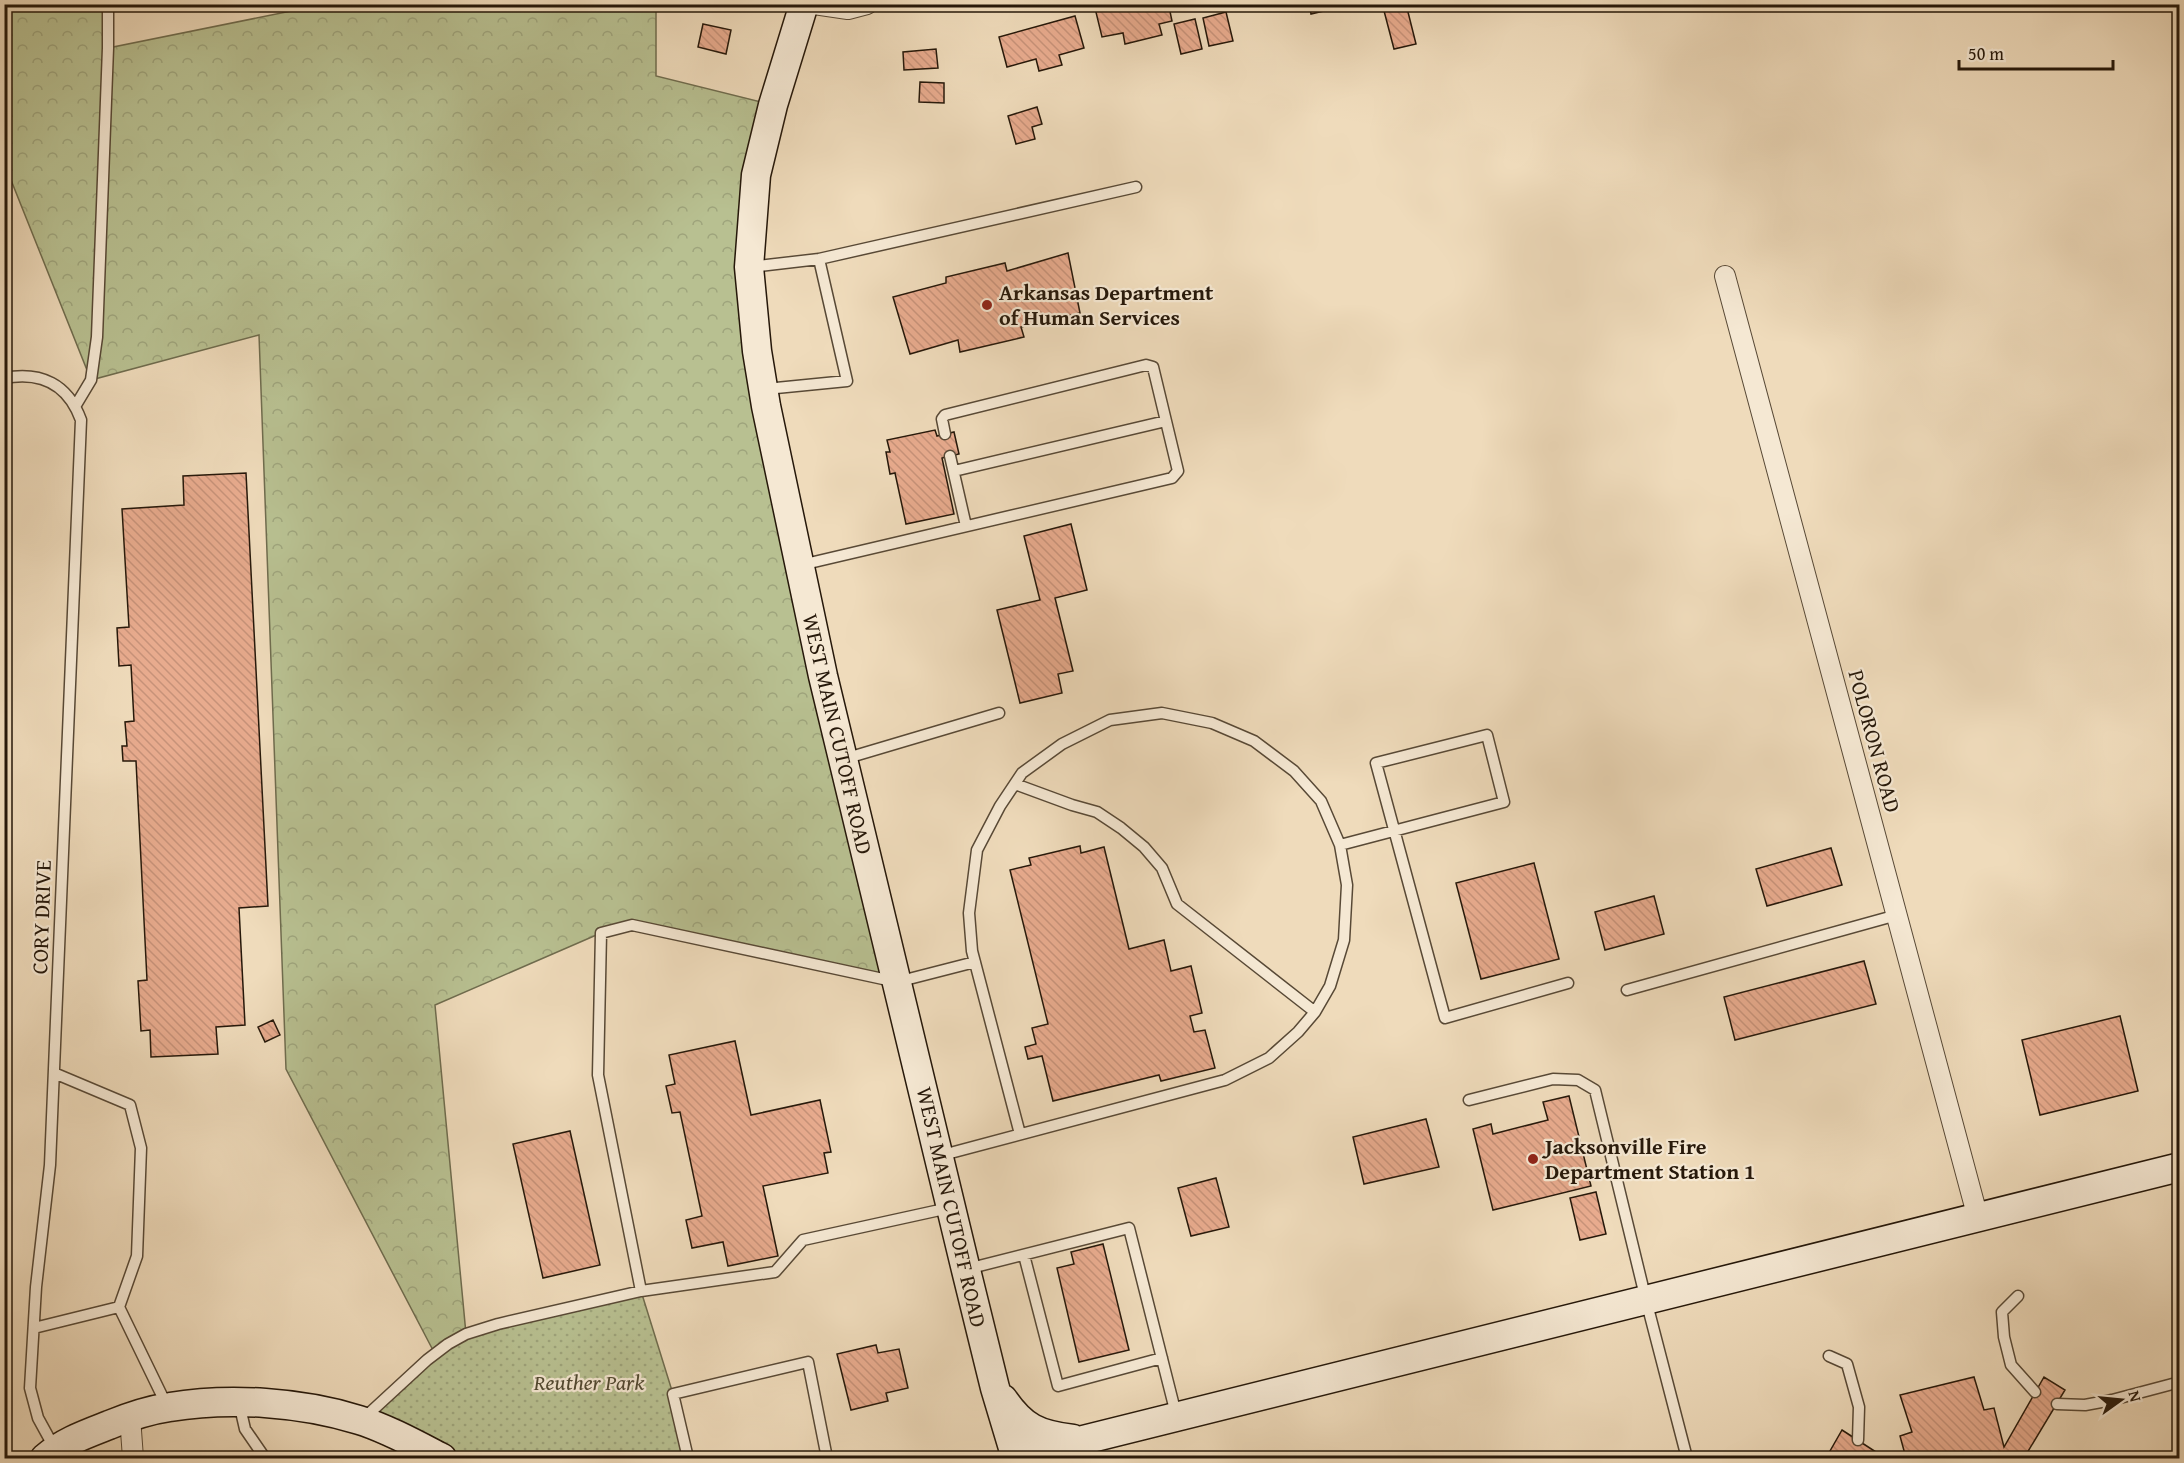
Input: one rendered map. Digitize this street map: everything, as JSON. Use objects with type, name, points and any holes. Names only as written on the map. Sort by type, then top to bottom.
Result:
[{"type":"street","name":"WEST MAIN CUTOFF ROAD","points":[[804,4],[773,105],[756,175],[749,267],[757,351],[800,565],[843,760],[966,1270],[1014,1458]]},
{"type":"street","points":[[814,4],[848,9],[867,4]]},
{"type":"street","name":"POLORON ROAD","points":[[1725,276],[1978,1218]]},
{"type":"street","points":[[1014,1458],[1079,1449],[1126,1431],[2180,1167]]},
{"type":"street","points":[[995,1388],[1014,1415],[1031,1429],[1079,1449]]},
{"type":"street","points":[[50,1454],[85,1434],[130,1417],[167,1407],[203,1403],[239,1403],[286,1405],[332,1412],[362,1420],[442,1458]]},
{"type":"street","points":[[130,1417],[133,1458]]},
{"type":"lane","points":[[4,378],[28,375],[44,379],[59,387],[76,405],[91,380],[97,337],[108,4]]},
{"type":"lane","points":[[749,267],[819,259],[1136,187]]},
{"type":"lane","points":[[763,389],[847,381],[819,259]]},
{"type":"lane","points":[[800,565],[1172,478],[1178,471],[1153,367],[1146,365],[945,415],[942,420],[945,434]]},
{"type":"lane","name":"CORY DRIVE","points":[[50,1454],[31,1395],[36,1287],[50,1165],[81,420],[76,405]]},
{"type":"lane","points":[[954,471],[1166,421]]},
{"type":"lane","points":[[950,456],[966,526]]},
{"type":"lane","points":[[843,760],[999,713]]},
{"type":"lane","points":[[939,1156],[1225,1080],[1269,1058],[1298,1032],[1315,1012],[1330,986],[1344,940],[1347,885],[1340,846],[1321,801],[1294,771],[1254,741],[1212,723],[1162,713],[1110,720],[1062,744],[1022,773],[1000,806],[977,850],[969,913],[975,962],[1020,1134]]},
{"type":"lane","points":[[1340,846],[1394,831],[1504,802],[1487,735],[1376,763],[1394,831],[1445,1018],[1568,983]]},
{"type":"lane","points":[[1015,784],[1097,812],[1121,828],[1144,847],[1162,868],[1177,904],[1315,1012]]},
{"type":"lane","points":[[1627,990],[1897,915]]},
{"type":"lane","points":[[641,1291],[598,1076],[601,933],[632,925],[897,982],[975,962]]},
{"type":"lane","points":[[54,1073],[130,1105],[141,1148],[137,1256],[119,1307],[167,1407]]},
{"type":"lane","points":[[1469,1100],[1552,1079],[1578,1080],[1595,1090],[1687,1458]]},
{"type":"lane","points":[[362,1420],[427,1360],[466,1334],[498,1324],[641,1291],[776,1272],[803,1240],[952,1207]]},
{"type":"lane","points":[[966,1270],[1129,1228],[1177,1418]]},
{"type":"lane","points":[[1024,1255],[1058,1386],[1162,1358]]},
{"type":"lane","points":[[2018,1296],[2002,1312],[2004,1337],[2011,1365],[2035,1392]]},
{"type":"lane","points":[[34,1328],[119,1307]]},
{"type":"lane","points":[[1829,1356],[1847,1364],[1859,1407],[1858,1440]]},
{"type":"lane","points":[[688,1458],[673,1394],[808,1362],[827,1458]]},
{"type":"lane","points":[[2057,1404],[2085,1405],[2180,1382]]},
{"type":"lane","points":[[239,1403],[245,1429],[265,1458]]},
{"type":"green space","points":[[5,5],[107,5],[108,48],[321,5],[656,5],[656,76],[773,105],[749,267],[897,982],[632,925],[601,933],[435,1005],[466,1334],[436,1356],[286,1069],[259,335],[91,380],[5,165]]},
{"type":"green space","name":"Reuther Park","points":[[641,1291],[673,1394],[688,1458],[442,1458],[362,1420],[466,1334]]},
{"type":"building","points":[[688,4],[729,4],[728,11]]},
{"type":"building","points":[[1094,4],[1178,4],[1169,7],[1172,21],[1159,24],[1162,35],[1125,44],[1123,33],[1102,37]]},
{"type":"building","points":[[1309,4],[1353,4],[1311,14]]},
{"type":"building","points":[[1406,4],[1416,44],[1394,49],[1383,7]]},
{"type":"building","points":[[1226,12],[1233,41],[1209,46],[1203,18]]},
{"type":"building","points":[[1075,16],[1084,48],[1059,55],[1062,65],[1039,71],[1036,59],[1007,67],[999,37]]},
{"type":"building","points":[[1195,19],[1202,49],[1181,54],[1174,24]]},
{"type":"building","points":[[703,24],[731,30],[726,54],[698,47]]},
{"type":"building","points":[[936,49],[938,68],[904,70],[903,52]]},
{"type":"building","points":[[920,82],[944,83],[944,103],[919,102]]},
{"type":"building","points":[[1037,107],[1042,124],[1032,127],[1035,139],[1016,144],[1008,116]]},
{"type":"building","name":"Arkansas Department of Human Services","points":[[1068,253],[1080,313],[1021,327],[1024,337],[960,352],[958,340],[910,354],[893,297],[946,283],[946,277],[1005,263],[1007,271]]},
{"type":"building","points":[[935,430],[937,436],[954,432],[959,454],[942,458],[954,514],[906,524],[895,473],[890,474],[886,452],[890,452],[887,440]]},
{"type":"building","points":[[246,473],[268,906],[239,908],[245,1025],[216,1027],[218,1054],[151,1057],[150,1030],[141,1031],[138,981],[147,980],[136,761],[123,761],[122,746],[127,746],[125,722],[134,721],[131,665],[119,666],[117,628],[129,627],[122,509],[184,505],[183,476]]},
{"type":"building","points":[[1071,524],[1087,590],[1055,598],[1073,671],[1058,674],[1062,693],[1020,703],[997,610],[1040,600],[1024,536]]},
{"type":"building","points":[[1080,846],[1081,853],[1104,847],[1129,949],[1164,940],[1171,971],[1191,966],[1202,1013],[1190,1016],[1194,1032],[1205,1030],[1215,1068],[1161,1081],[1159,1075],[1053,1101],[1042,1056],[1028,1059],[1025,1047],[1036,1044],[1032,1028],[1048,1024],[1010,870],[1031,865],[1029,858]]},
{"type":"building","points":[[1831,848],[1842,885],[1767,906],[1756,869]]},
{"type":"building","points":[[1534,863],[1559,959],[1481,979],[1456,883]]},
{"type":"building","points":[[1654,896],[1664,934],[1605,950],[1595,912]]},
{"type":"building","points":[[1864,961],[1876,1004],[1735,1040],[1724,997]]},
{"type":"building","points":[[2120,1016],[2138,1091],[2040,1115],[2022,1040]]},
{"type":"building","points":[[273,1020],[280,1035],[265,1042],[258,1027]]},
{"type":"building","points":[[735,1041],[751,1115],[820,1100],[831,1152],[824,1153],[828,1173],[763,1186],[778,1256],[728,1266],[723,1242],[692,1248],[686,1220],[702,1216],[680,1112],[672,1113],[666,1086],[675,1084],[669,1055]]},
{"type":"building","points":[[1569,1096],[1591,1186],[1493,1210],[1473,1129],[1491,1124],[1493,1134],[1548,1120],[1543,1102]]},
{"type":"building","points":[[1426,1119],[1439,1167],[1364,1184],[1353,1137]]},
{"type":"building","points":[[570,1131],[600,1265],[543,1278],[513,1144]]},
{"type":"building","points":[[1216,1178],[1229,1227],[1191,1236],[1178,1188]]},
{"type":"building","points":[[1596,1192],[1606,1234],[1580,1240],[1570,1198]]},
{"type":"building","points":[[1103,1244],[1129,1350],[1079,1362],[1057,1268],[1074,1264],[1071,1252]]},
{"type":"building","points":[[876,1345],[878,1353],[899,1349],[908,1388],[886,1393],[888,1401],[851,1410],[837,1354]]},
{"type":"building","points":[[1974,1377],[1984,1410],[1994,1408],[2004,1447],[2044,1377],[2065,1390],[2024,1458],[1906,1458],[1900,1436],[1912,1432],[1900,1395]]},
{"type":"building","points":[[1842,1430],[1876,1452],[1872,1457],[1874,1458],[1826,1458]]},
{"type":"place","name":"Arkansas Department of Human Services","points":[[987,305]]},
{"type":"place","name":"Jacksonville Fire Department Station 1","points":[[1533,1159]]}]
